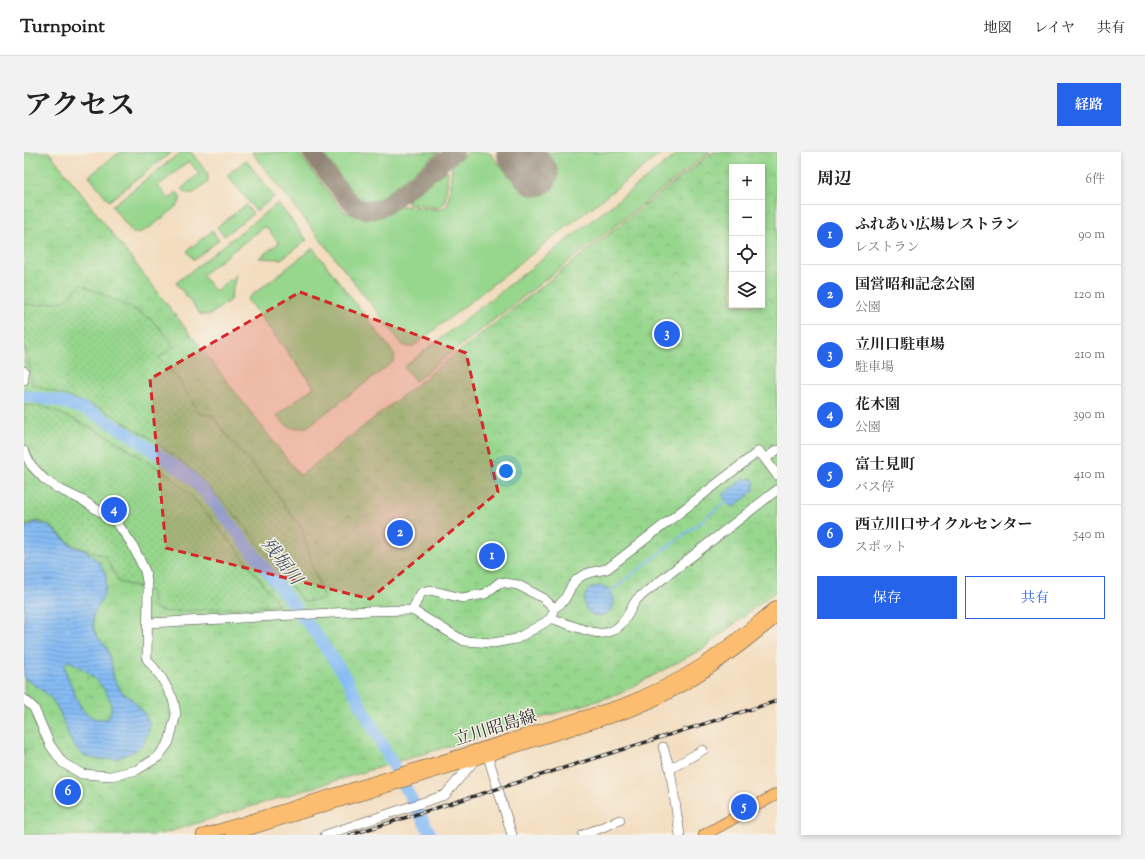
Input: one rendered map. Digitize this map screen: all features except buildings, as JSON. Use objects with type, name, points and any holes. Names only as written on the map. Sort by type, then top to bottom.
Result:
[{"type":"main road","name":"立川昭島線","points":[[417,773],[475,760],[486,752],[648,694],[701,664],[724,648],[777,606]]},
{"type":"main road","name":"立川昭島線","points":[[231,835],[385,783],[486,752],[603,720],[643,706],[710,670],[777,617]]},
{"type":"main road","name":"立川昭島線","points":[[203,835],[385,783]]},
{"type":"main road","points":[[704,835],[777,794]]},
{"type":"street","points":[[24,371],[24,380]]},
{"type":"street","points":[[765,459],[777,450]]},
{"type":"street","points":[[24,451],[31,465],[44,479],[57,488],[84,500],[117,524],[132,544],[145,571],[148,587],[147,659],[161,677],[173,699],[176,714],[169,742],[158,757],[137,770],[111,776],[82,774],[63,763],[50,745],[34,708],[24,699]]},
{"type":"street","points":[[148,623],[412,610],[464,641],[493,643],[516,638],[551,618],[554,608],[562,604],[573,583],[582,575],[607,569],[758,451],[777,475]]},
{"type":"street","points":[[551,618],[600,633],[604,633],[618,627],[628,616],[637,599],[777,490]]},
{"type":"street","points":[[412,610],[421,593],[430,590],[462,598],[485,594],[500,582],[518,585],[543,598],[554,608]]},
{"type":"street","points":[[664,747],[670,769],[680,835]]},
{"type":"street","points":[[670,769],[703,750]]},
{"type":"street","points":[[486,752],[512,835]]},
{"type":"street","points":[[325,835],[445,795],[475,760]]},
{"type":"street","points":[[583,835],[620,820]]},
{"type":"highlighted area","points":[[300,292],[466,353],[498,492],[370,599],[166,548],[150,379]]},
{"type":"green space","points":[[24,152],[49,152],[300,476],[713,152],[777,152],[777,590],[704,648],[619,694],[158,835],[24,835]]},
{"type":"green space","points":[[120,152],[172,152],[109,201],[89,176]]},
{"type":"green space","points":[[181,152],[191,152],[208,174],[208,181],[194,193],[186,193],[182,188],[199,174],[189,161],[158,186],[169,199],[177,192],[180,198],[178,205],[149,228],[138,233],[133,233],[112,206]]},
{"type":"green space","points":[[252,152],[298,152],[344,211],[361,218],[376,218],[384,216],[401,206],[440,210],[448,205],[452,167],[454,163],[468,152],[489,152],[519,188],[553,162],[545,152],[663,152],[412,347],[409,347],[403,345]]},
{"type":"green space","points":[[319,152],[439,152],[379,199],[367,201],[357,198],[351,193]]},
{"type":"green space","points":[[680,152],[710,152],[415,381],[404,367]]},
{"type":"green space","points":[[246,160],[274,197],[256,211],[227,175]]},
{"type":"green space","points":[[447,170],[445,202],[438,208],[408,203],[408,199]]},
{"type":"green space","points":[[278,203],[307,240],[281,259],[259,258],[279,243],[265,226],[202,275],[215,291],[236,275],[230,300],[210,315],[201,315],[176,283]]},
{"type":"green space","points":[[246,205],[253,214],[224,236],[217,227]]},
{"type":"green space","points":[[212,231],[219,240],[194,260],[187,251]]},
{"type":"green space","points":[[313,248],[395,355],[393,362],[307,427],[292,428],[284,423],[277,415],[314,387],[247,299]]},
{"type":"green space","points":[[81,284],[143,314],[157,326],[174,346],[159,358],[177,378],[200,414],[212,415],[229,438],[271,486],[302,529],[324,599],[304,602],[231,510],[193,471],[155,441],[102,409],[32,384],[28,357],[24,344],[24,304],[40,305],[66,300]]},
{"type":"green space","points":[[24,405],[42,406],[71,418],[111,438],[173,478],[195,500],[239,552],[279,605],[166,612],[154,608],[151,591],[119,582],[105,556],[72,544],[45,522],[32,522],[24,526]]},
{"type":"water","points":[[745,478],[747,480],[750,478],[753,480],[755,483],[753,488],[755,490],[732,508],[722,495]]},
{"type":"water","points":[[36,522],[49,526],[72,546],[86,551],[99,562],[106,574],[106,588],[104,595],[93,615],[94,629],[97,636],[107,648],[114,679],[121,691],[133,700],[143,712],[150,724],[145,741],[139,748],[130,753],[114,759],[99,759],[88,757],[80,752],[69,737],[58,709],[50,697],[24,678],[24,528]],"holes":[[[68,661],[76,664],[93,677],[107,694],[111,703],[111,711],[107,719],[93,718],[87,715],[80,706],[67,676],[65,667],[65,664]]]},
{"type":"water","points":[[599,586],[610,590],[614,601],[610,612],[599,616],[588,612],[584,601],[588,590]]},
{"type":"waterway","name":"残堀川","points":[[24,396],[55,400],[87,410],[129,434],[189,476],[211,499],[316,634],[345,676],[431,835]]},
{"type":"waterway","points":[[611,591],[727,501]]},
{"type":"taxiway","points":[[311,152],[350,202],[363,210],[379,209],[388,204],[455,152]]},
{"type":"runway","points":[[519,152],[536,174]]},
{"type":"railway","points":[[350,835],[777,701]]},
{"type":"place","name":"立川口駐車場","points":[[667,334]]},
{"type":"place","name":"花木園","points":[[114,510]]},
{"type":"place","name":"国営昭和記念公園","points":[[400,533]]},
{"type":"place","name":"ふれあい広場レストラン","points":[[492,556]]},
{"type":"place","name":"西立川口サイクルセンター","points":[[68,792]]},
{"type":"place","name":"富士見町","points":[[744,807]]}]
